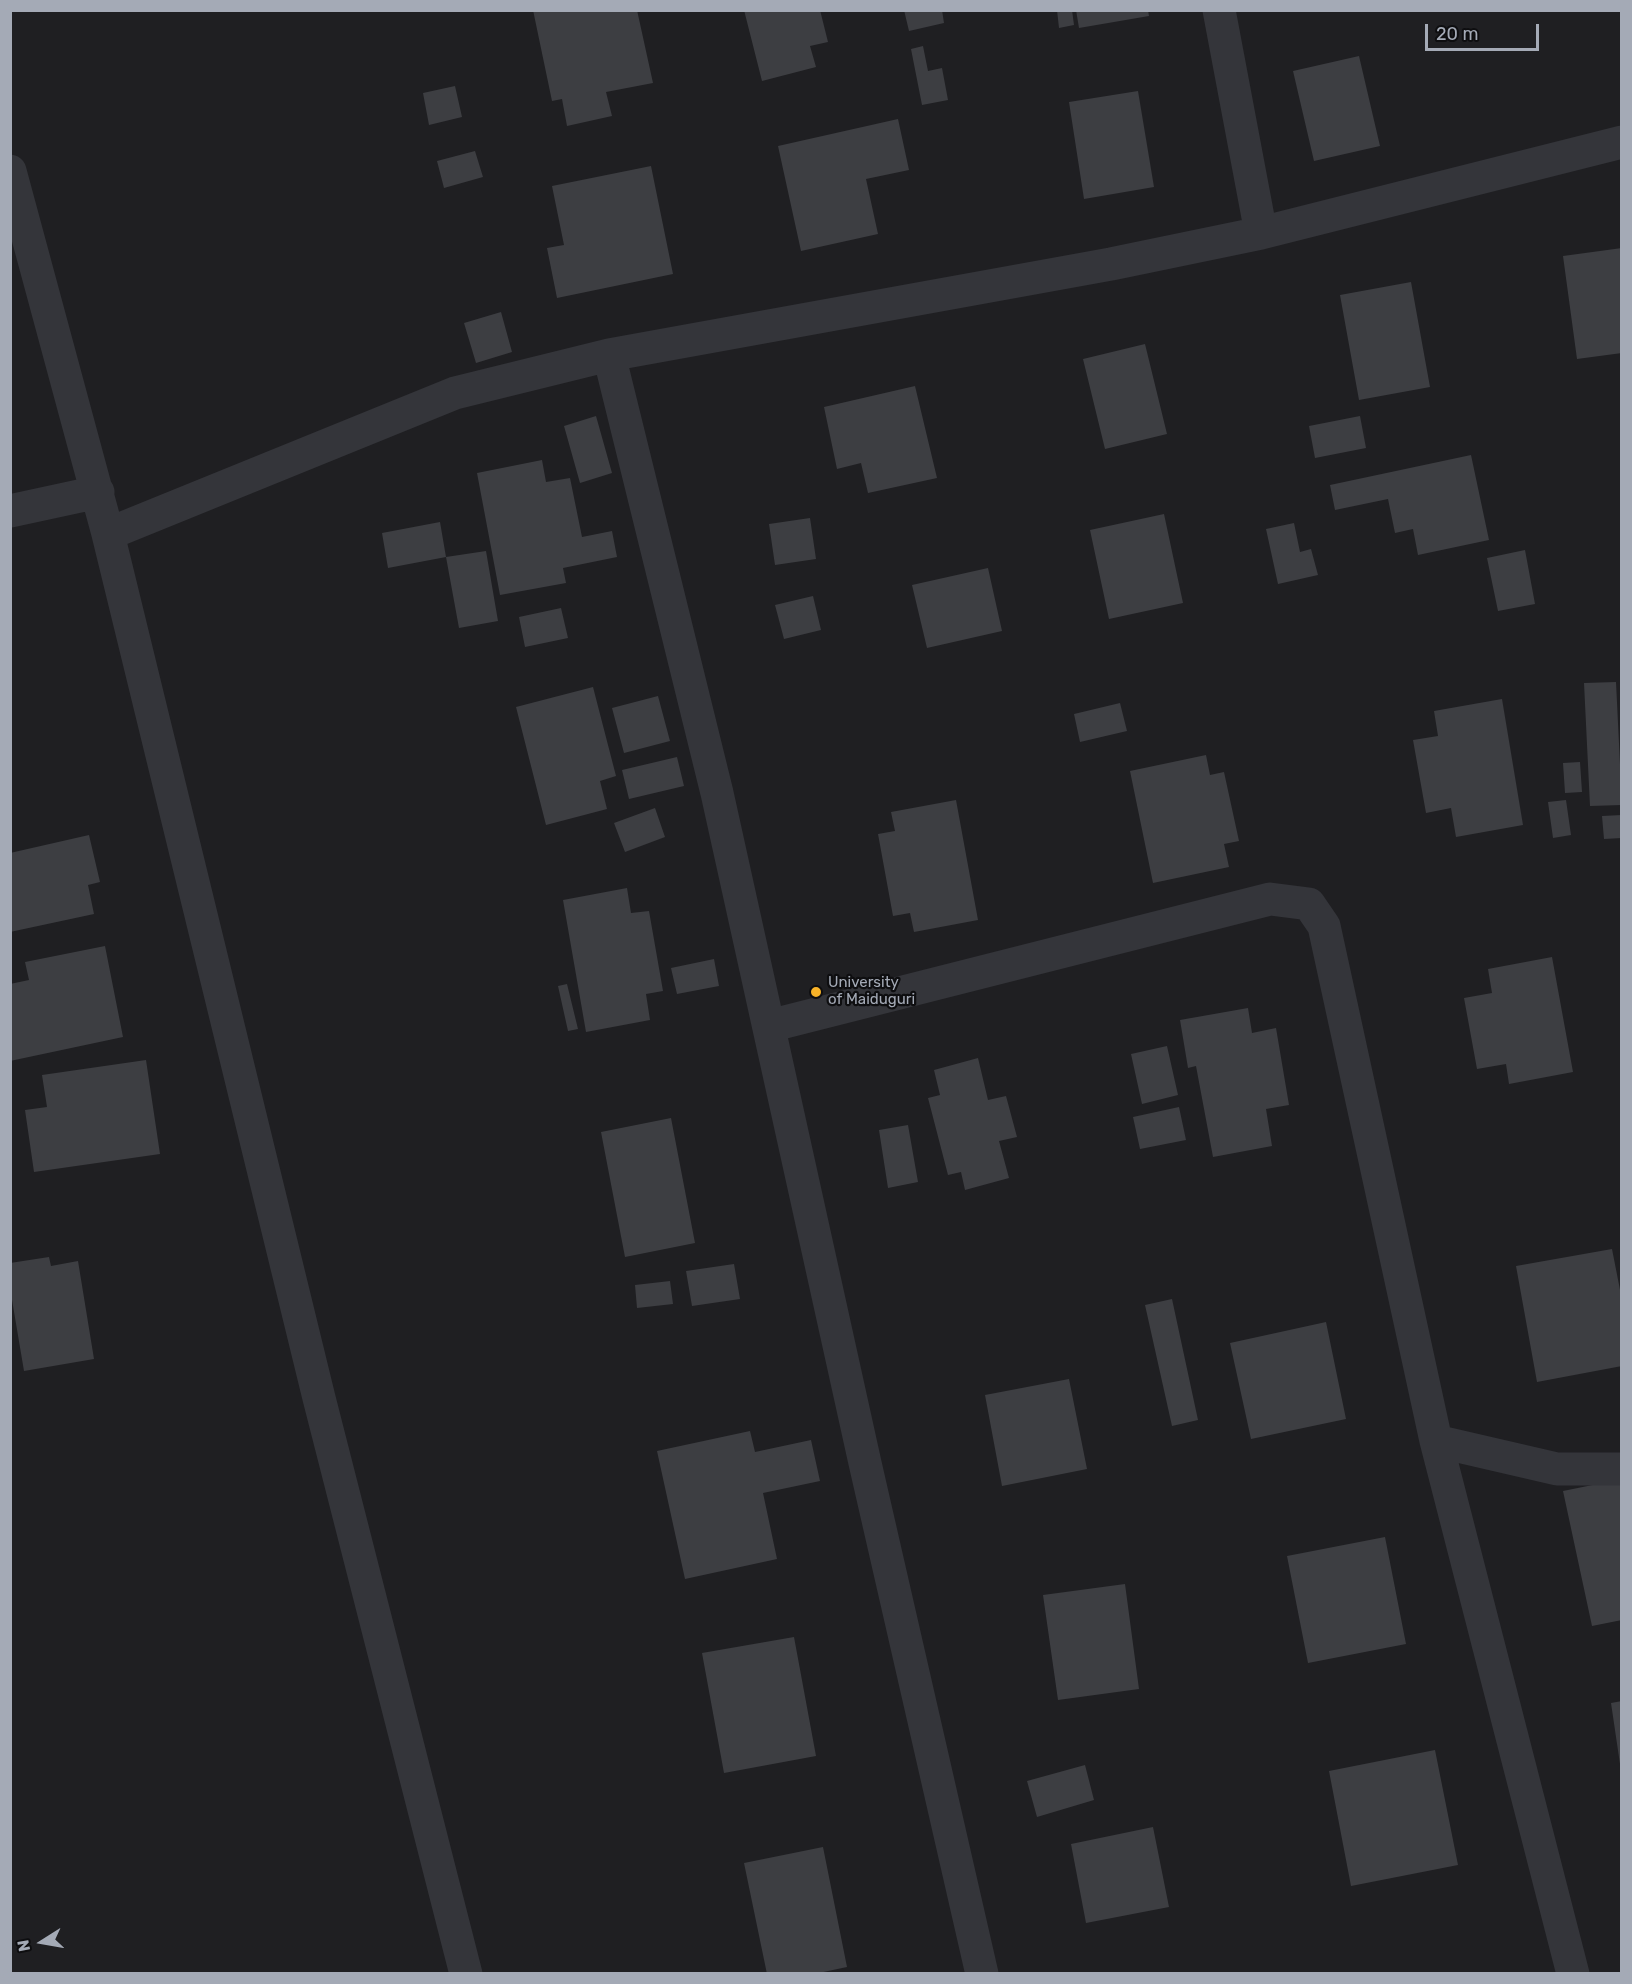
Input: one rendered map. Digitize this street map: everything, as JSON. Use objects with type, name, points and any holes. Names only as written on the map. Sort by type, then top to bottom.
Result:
[{"type":"street","points":[[1219,10],[1261,233]]},
{"type":"street","points":[[108,534],[455,393],[609,355],[1111,264],[1261,233],[1622,142]]},
{"type":"street","points":[[10,171],[98,492],[316,1386],[466,1974]]},
{"type":"street","points":[[609,355],[717,793],[865,1463],[982,1974]]},
{"type":"street","points":[[10,512],[98,492]]},
{"type":"street","points":[[769,1026],[1270,899],[1309,904],[1324,927],[1436,1441],[1573,1974]]},
{"type":"street","points":[[1436,1441],[1557,1469],[1622,1469]]},
{"type":"shaded area","name":"University of Maiduguri","points":[[11,11],[1621,11],[1621,1973],[11,1973]]},
{"type":"building","points":[[533,10],[637,10],[653,83],[606,92],[612,116],[567,126],[562,99],[552,101]]},
{"type":"building","points":[[744,10],[820,10],[828,42],[810,46],[816,67],[762,81]]},
{"type":"building","points":[[904,10],[942,10],[944,23],[909,31]]},
{"type":"building","points":[[1057,10],[1072,10],[1074,25],[1059,28]]},
{"type":"building","points":[[1076,10],[1148,10],[1149,16],[1079,28]]},
{"type":"building","points":[[923,46],[928,71],[942,68],[948,100],[922,105],[911,49]]},
{"type":"building","points":[[1359,56],[1380,146],[1314,161],[1293,71]]},
{"type":"building","points":[[455,86],[462,117],[429,125],[423,93]]},
{"type":"building","points":[[1138,91],[1154,187],[1084,199],[1069,102]]},
{"type":"building","points":[[898,119],[909,170],[866,179],[878,234],[801,251],[778,146]]},
{"type":"building","points":[[475,151],[483,177],[444,188],[437,161]]},
{"type":"building","points":[[651,166],[673,274],[557,298],[547,248],[564,245],[552,186]]},
{"type":"building","points":[[1622,248],[1622,353],[1577,359],[1563,256]]},
{"type":"building","points":[[1411,282],[1430,387],[1359,400],[1340,295]]},
{"type":"building","points":[[501,312],[512,352],[476,363],[464,323]]},
{"type":"building","points":[[1145,344],[1167,434],[1105,449],[1083,359]]},
{"type":"building","points":[[915,386],[937,478],[868,493],[861,463],[837,469],[824,407]]},
{"type":"building","points":[[596,416],[612,473],[580,483],[564,426]]},
{"type":"building","points":[[1360,416],[1366,448],[1315,458],[1309,426]]},
{"type":"building","points":[[1471,455],[1489,540],[1418,555],[1413,529],[1395,533],[1388,499],[1335,510],[1330,485]]},
{"type":"building","points":[[542,460],[546,482],[570,478],[582,537],[612,531],[617,557],[563,568],[566,583],[500,595],[477,473]]},
{"type":"building","points":[[1164,514],[1183,603],[1109,619],[1090,530]]},
{"type":"building","points":[[810,518],[816,559],[775,565],[769,524]]},
{"type":"building","points":[[440,522],[446,557],[388,568],[382,533]]},
{"type":"building","points":[[1294,523],[1300,552],[1311,549],[1318,575],[1278,584],[1266,529]]},
{"type":"building","points":[[1525,550],[1535,604],[1498,611],[1487,558]]},
{"type":"building","points":[[486,551],[498,621],[459,628],[446,557]]},
{"type":"building","points":[[988,568],[1002,631],[927,648],[912,585]]},
{"type":"building","points":[[813,596],[821,630],[784,639],[775,605]]},
{"type":"building","points":[[561,608],[568,638],[525,647],[519,617]]},
{"type":"building","points":[[1616,682],[1622,805],[1590,806],[1584,683]]},
{"type":"building","points":[[593,687],[616,776],[600,781],[607,809],[546,825],[516,707]]},
{"type":"building","points":[[658,696],[670,741],[624,753],[612,708]]},
{"type":"building","points":[[1502,699],[1523,825],[1456,837],[1451,808],[1426,813],[1413,740],[1438,736],[1434,711]]},
{"type":"building","points":[[1120,703],[1127,731],[1080,742],[1074,714]]},
{"type":"building","points":[[1206,755],[1210,775],[1224,772],[1239,841],[1224,844],[1229,867],[1153,883],[1130,771]]},
{"type":"building","points":[[677,757],[684,786],[629,799],[622,770]]},
{"type":"building","points":[[1580,762],[1582,792],[1565,793],[1563,763]]},
{"type":"building","points":[[956,800],[978,920],[914,932],[910,913],[893,916],[878,834],[895,831],[891,812]]},
{"type":"building","points":[[1566,800],[1571,835],[1553,838],[1548,802]]},
{"type":"building","points":[[655,808],[665,837],[625,852],[614,823]]},
{"type":"building","points":[[1622,815],[1622,838],[1604,839],[1602,816]]},
{"type":"building","points":[[89,835],[100,882],[88,885],[94,914],[10,932],[10,853]]},
{"type":"building","points":[[627,888],[631,913],[649,911],[663,991],[646,994],[650,1020],[586,1032],[563,900]]},
{"type":"building","points":[[105,946],[123,1037],[10,1061],[10,984],[29,980],[25,962]]},
{"type":"building","points":[[1552,957],[1573,1072],[1509,1084],[1506,1064],[1477,1069],[1464,998],[1492,993],[1488,969]]},
{"type":"building","points":[[714,959],[719,986],[677,994],[671,968]]},
{"type":"building","points":[[567,984],[578,1029],[568,1031],[558,986]]},
{"type":"building","points":[[1248,1008],[1252,1033],[1276,1028],[1289,1105],[1266,1109],[1272,1146],[1213,1157],[1196,1066],[1188,1068],[1180,1020]]},
{"type":"building","points":[[1167,1046],[1178,1095],[1142,1104],[1131,1054]]},
{"type":"building","points":[[978,1058],[988,1100],[1006,1096],[1017,1137],[999,1141],[1009,1178],[965,1190],[961,1172],[948,1175],[928,1098],[940,1095],[934,1070]]},
{"type":"building","points":[[146,1060],[160,1154],[34,1172],[25,1110],[47,1107],[42,1075]]},
{"type":"building","points":[[1179,1107],[1186,1140],[1140,1149],[1133,1117]]},
{"type":"building","points":[[671,1118],[695,1243],[625,1257],[601,1132]]},
{"type":"building","points":[[908,1125],[918,1182],[888,1188],[879,1130]]},
{"type":"building","points":[[1612,1249],[1622,1300],[1622,1366],[1537,1382],[1516,1266]]},
{"type":"building","points":[[49,1257],[51,1266],[78,1261],[94,1359],[24,1371],[10,1288],[10,1263]]},
{"type":"building","points":[[734,1264],[740,1299],[692,1306],[686,1271]]},
{"type":"building","points":[[670,1281],[673,1304],[637,1308],[635,1285]]},
{"type":"building","points":[[1172,1299],[1198,1420],[1172,1426],[1145,1305]]},
{"type":"building","points":[[1326,1322],[1346,1419],[1251,1439],[1230,1343]]},
{"type":"building","points":[[1069,1379],[1087,1469],[1002,1486],[985,1395]]},
{"type":"building","points":[[750,1431],[755,1452],[811,1440],[820,1481],[763,1493],[777,1559],[685,1579],[657,1451]]},
{"type":"building","points":[[1622,1479],[1622,1620],[1592,1626],[1563,1491]]},
{"type":"building","points":[[1385,1537],[1406,1644],[1308,1663],[1287,1556]]},
{"type":"building","points":[[1125,1584],[1139,1689],[1058,1700],[1043,1595]]},
{"type":"building","points":[[794,1637],[816,1756],[724,1773],[702,1653]]},
{"type":"building","points":[[1622,1701],[1622,1764],[1620,1764],[1611,1703]]},
{"type":"building","points":[[1435,1750],[1458,1865],[1351,1886],[1329,1771]]},
{"type":"building","points":[[1085,1765],[1094,1800],[1037,1817],[1027,1781]]},
{"type":"building","points":[[1153,1827],[1169,1907],[1086,1923],[1071,1844]]},
{"type":"building","points":[[823,1847],[847,1967],[814,1974],[767,1974],[744,1863]]},
{"type":"place","name":"University of Maiduguri","points":[[816,992]]}]
